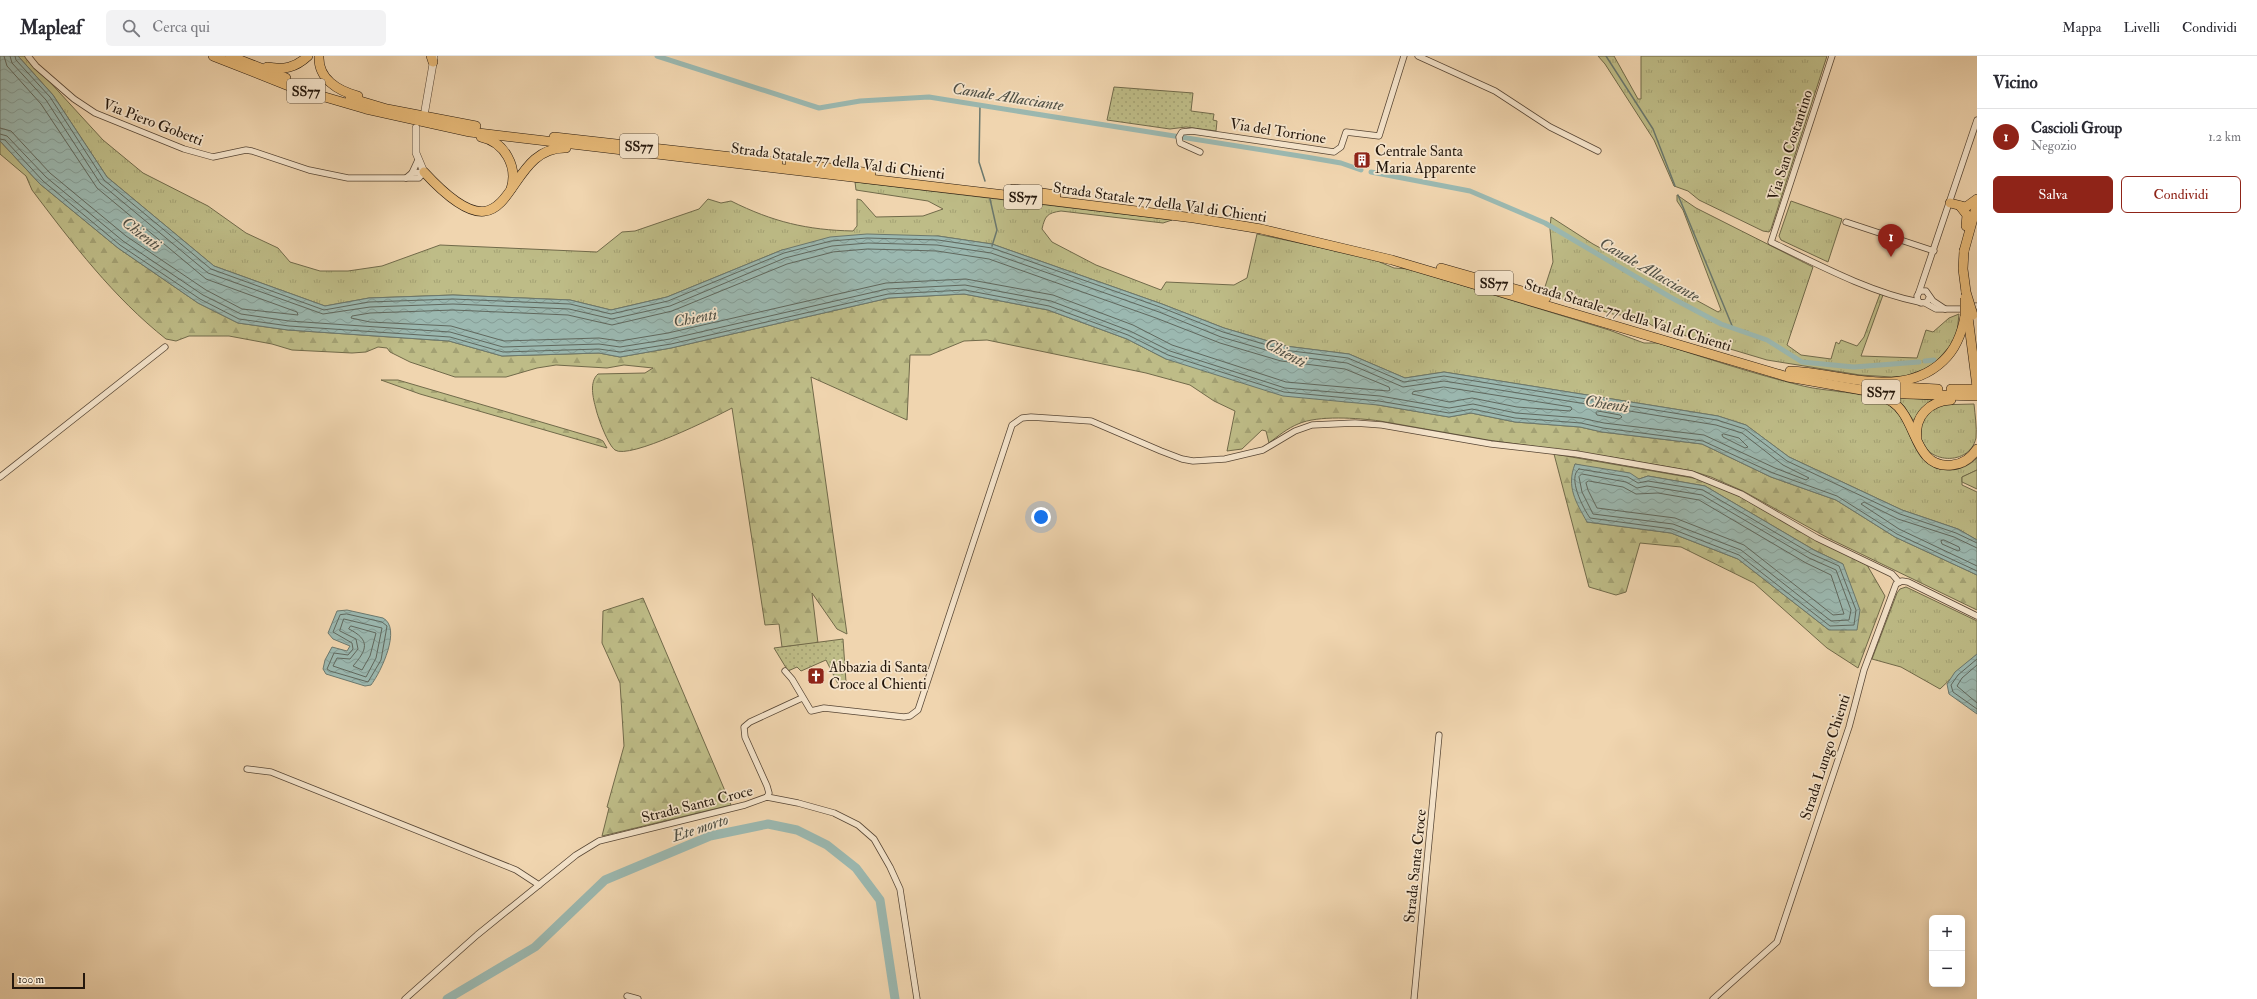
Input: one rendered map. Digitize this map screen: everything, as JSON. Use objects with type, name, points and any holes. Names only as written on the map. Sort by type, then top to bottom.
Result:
[{"type":"main road","name":"Strada Statale 77 della Val di Chienti","points":[[213,56],[294,88],[402,118],[484,134],[681,158],[830,171]]},
{"type":"main road","name":"Strada Statale 77 della Val di Chienti","points":[[230,56],[319,89],[388,108],[448,121],[538,135],[1194,215],[1286,234],[1392,260],[1789,374],[1862,390],[1907,394],[1977,396]]},
{"type":"main road","points":[[239,56],[268,67],[279,69],[290,68],[300,63],[308,56]]},
{"type":"main road","points":[[319,56],[320,66],[325,77],[341,91],[433,115],[448,121]]},
{"type":"main road","points":[[402,118],[430,128],[484,138],[496,144],[507,154],[511,162],[514,175],[510,192]]},
{"type":"main road","points":[[419,174],[433,181],[459,204],[474,211],[496,206],[510,192],[530,163],[540,155],[555,149],[573,148],[659,159],[681,158]]},
{"type":"main road","points":[[1950,203],[1960,206],[1968,206],[1977,199]]},
{"type":"main road","points":[[1965,247],[1977,204]]},
{"type":"main road","points":[[1960,206],[1967,215],[1963,270],[1971,313],[1977,388]]},
{"type":"main road","points":[[1965,247],[1977,217]]},
{"type":"main road","points":[[1789,374],[1812,372],[1872,381],[1904,382],[1914,379],[1936,367],[1948,356],[1971,313]]},
{"type":"main road","name":"Strada Statale 77 della Val di Chienti","points":[[1789,374],[1882,386],[1977,388]]},
{"type":"main road","points":[[1789,374],[1811,384],[1875,394],[1888,400],[1904,414],[1917,442],[1926,456],[1944,465],[1962,462],[1972,456],[1977,448]]},
{"type":"main road","points":[[1917,442],[1918,421],[1930,406],[1941,401],[1977,399]]},
{"type":"street","name":"Via Piero Gobetti","points":[[28,56],[36,66],[74,99],[95,113],[184,149],[213,157],[246,150],[252,151],[308,170],[348,178],[406,178],[419,174]]},
{"type":"street","name":"Via del Torrione","points":[[1200,152],[1193,147],[1182,145],[1179,141],[1182,132],[1192,130],[1337,151],[1346,132],[1377,136],[1381,134],[1404,56]]},
{"type":"street","points":[[1418,56],[1495,91],[1550,127],[1598,151]]},
{"type":"street","name":"Via San Costantino","points":[[1832,56],[1771,242],[1820,266],[1883,291],[1905,298]]},
{"type":"street","points":[[422,109],[433,58]]},
{"type":"street","points":[[1922,303],[1918,294],[1925,278],[1977,120]]},
{"type":"street","points":[[418,128],[416,139],[419,174]]},
{"type":"street","points":[[418,160],[419,174]]},
{"type":"street","points":[[406,178],[419,174]]},
{"type":"street","points":[[1846,222],[1934,251]]},
{"type":"street","points":[[1925,278],[1929,295]]},
{"type":"street","points":[[1905,298],[1918,294],[1922,291],[1946,309]]},
{"type":"street","points":[[1922,303],[1929,295]]},
{"type":"street","points":[[1905,298],[1933,308],[1971,313]]},
{"type":"street","points":[[0,477],[165,346]]},
{"type":"street","points":[[785,671],[792,679],[811,711],[824,708],[904,717],[910,716],[918,710],[1010,432],[1015,421],[1022,418],[1080,419],[1091,421],[1161,451],[1182,459],[1193,460],[1225,459],[1263,450],[1294,431],[1312,425],[1355,423],[1382,425],[1491,444],[1577,454],[1692,474],[1741,494],[1817,538],[1892,574],[1899,582],[1908,582],[1977,616]]},
{"type":"street","name":"Strada Lungo Chienti","points":[[1713,999],[1777,942],[1850,726],[1864,670],[1894,587],[1899,582]]},
{"type":"street","points":[[767,797],[769,793],[767,786],[745,737],[744,728],[750,722],[802,698]]},
{"type":"street","name":"Strada Santa Croce","points":[[1414,999],[1439,736]]},
{"type":"street","points":[[247,769],[271,772],[516,870],[539,885]]},
{"type":"street","name":"Strada Santa Croce","points":[[405,999],[477,935],[576,855],[598,841],[746,805],[767,797],[834,813],[858,825],[874,839],[890,867],[900,890],[917,999]]},
{"type":"street","points":[[627,996],[638,999]]},
{"type":"green space","points":[[18,56],[26,56],[103,140],[143,173],[208,206],[246,233],[278,248],[290,262],[320,271],[348,271],[382,266],[440,245],[597,252],[622,232],[635,231],[699,209],[708,199],[721,203],[731,201],[761,214],[790,224],[820,229],[853,231],[857,226],[857,199],[861,200],[876,217],[923,216],[943,209],[928,201],[856,190],[855,182],[1172,220],[1163,223],[1061,211],[1047,216],[1042,229],[1052,242],[1096,265],[1161,290],[1166,282],[1234,285],[1247,278],[1257,234],[1370,258],[1394,268],[1409,269],[1609,330],[1644,343],[1658,343],[1730,366],[1803,386],[1856,394],[1877,399],[1886,403],[1896,411],[1903,421],[1919,454],[1926,462],[1936,468],[1954,470],[1965,467],[1977,458],[1977,470],[1962,477],[1962,485],[1977,492],[1977,540],[1958,529],[1902,510],[1789,457],[1746,425],[1718,416],[1444,372],[1405,378],[1349,354],[1285,346],[1224,328],[1162,304],[992,244],[938,236],[782,250],[667,297],[611,310],[570,300],[453,295],[369,298],[325,306],[214,266],[107,177],[53,95]]},
{"type":"green space","points":[[1598,56],[1614,56],[1638,99],[1641,99],[1641,56],[1827,56],[1769,232],[1763,231],[1699,200],[1688,191],[1674,186],[1654,140],[1605,64]]},
{"type":"green space","points":[[1114,87],[1193,93],[1191,111],[1214,114],[1213,120],[1217,121],[1216,131],[1186,127],[1170,129],[1107,120]]},
{"type":"green space","points":[[0,141],[40,184],[118,248],[198,303],[238,323],[288,330],[449,341],[502,356],[599,353],[620,357],[671,348],[889,298],[964,294],[1048,310],[1127,339],[1166,359],[1378,405],[1449,417],[1471,413],[1515,422],[1580,427],[1602,432],[1702,444],[1771,477],[1836,500],[1895,537],[1977,575],[1977,610],[1828,538],[1743,491],[1711,477],[1692,471],[1611,457],[1488,440],[1380,421],[1350,418],[1327,418],[1306,421],[1283,432],[1269,443],[1266,431],[1262,430],[1242,449],[1227,451],[1235,411],[1214,401],[1190,385],[1146,373],[987,340],[964,341],[930,355],[910,355],[907,420],[811,377],[847,634],[837,629],[812,593],[818,643],[782,647],[779,624],[765,625],[732,408],[672,436],[637,449],[623,451],[615,450],[609,443],[597,413],[592,390],[593,381],[598,374],[645,373],[653,368],[624,365],[607,368],[556,365],[537,368],[506,377],[455,377],[410,362],[390,352],[387,348],[378,347],[366,352],[352,353],[292,350],[272,344],[229,336],[189,336],[176,341],[166,339],[111,288],[78,250],[32,190],[26,176],[0,154]]},
{"type":"green space","points":[[1677,195],[1696,208],[1813,267],[1787,345],[1801,355],[1831,359],[1836,342],[1839,344],[1841,340],[1857,346],[1864,337],[1880,294],[1883,295],[1861,356],[1917,358],[1926,330],[1933,332],[1949,318],[1959,314],[1957,333],[1950,346],[1932,366],[1906,376],[1892,377],[1860,375],[1767,360],[1653,326],[1644,321],[1626,315],[1616,315],[1543,293],[1553,262],[1550,229],[1551,217],[1593,244],[1718,312],[1721,310],[1683,210],[1677,201]]},
{"type":"green space","points":[[1791,201],[1842,219],[1828,262],[1781,240],[1779,236]]},
{"type":"green space","points":[[381,380],[398,380],[599,439],[603,441],[607,448],[420,394]]},
{"type":"green space","points":[[1892,397],[1935,400],[1916,420],[1913,420],[1904,406]]},
{"type":"green space","points":[[1974,404],[1976,438],[1972,448],[1955,458],[1945,458],[1935,455],[1927,450],[1922,442],[1921,423],[1922,419],[1935,405]]},
{"type":"green space","points":[[1554,454],[1699,479],[1737,495],[1820,542],[1867,565],[1885,596],[1858,668],[1827,648],[1754,583],[1681,547],[1640,543],[1626,592],[1616,595],[1589,587]],"holes":[[[1575,464],[1639,479],[1648,476],[1705,486],[1814,550],[1843,564],[1829,630],[1738,559],[1671,533],[1587,522]]]},
{"type":"green space","points":[[1977,470],[1977,489],[1962,482],[1962,477]]},
{"type":"green space","points":[[1906,587],[1977,621],[1977,654],[1940,689],[1901,667],[1872,659],[1897,593],[1900,589]]},
{"type":"green space","points":[[643,598],[731,805],[602,836],[609,808],[607,807],[624,746],[620,683],[602,643],[603,611]]},
{"type":"green space","points":[[843,639],[846,682],[838,684],[826,660],[801,671],[797,667],[788,671],[774,648]]},
{"type":"water","name":"Chienti","points":[[0,56],[18,56],[53,95],[107,177],[214,266],[325,306],[369,298],[453,295],[570,300],[611,310],[667,297],[782,250],[830,237],[867,234],[938,236],[992,244],[1162,304],[1224,328],[1285,346],[1349,354],[1405,378],[1444,372],[1718,416],[1746,425],[1789,457],[1902,510],[1958,529],[1977,540],[1977,575],[1895,537],[1836,500],[1771,477],[1702,444],[1602,432],[1580,427],[1515,422],[1471,413],[1449,417],[1378,405],[1283,396],[1166,359],[1127,339],[1048,310],[964,294],[889,298],[671,348],[620,357],[599,353],[502,356],[449,341],[288,330],[238,323],[198,303],[118,248],[40,184],[0,141]]},
{"type":"water","points":[[1575,464],[1630,473],[1639,479],[1648,476],[1705,486],[1814,550],[1843,564],[1860,610],[1857,630],[1829,630],[1738,559],[1671,533],[1587,522],[1576,501],[1572,487],[1572,472]]},
{"type":"water","points":[[347,610],[383,618],[388,623],[391,631],[388,650],[384,661],[371,685],[365,686],[326,674],[323,669],[325,660],[332,647],[347,651],[350,646],[333,639],[328,633],[337,611]]},
{"type":"water","points":[[1977,654],[1977,714],[1949,694],[1947,684],[1955,672]]},
{"type":"waterway","name":"Canale Allacciante","points":[[657,56],[819,108],[860,101],[929,97],[1306,157],[1341,163],[1361,170]]},
{"type":"waterway","points":[[1606,56],[1653,129],[1675,186]]},
{"type":"waterway","points":[[980,104],[979,162],[985,181]]},
{"type":"waterway","name":"Canale Allacciante","points":[[1371,172],[1470,191],[1545,223],[1670,297],[1721,324],[1767,340],[1802,362],[1854,367],[1919,362]]},
{"type":"waterway","points":[[1678,195],[1733,328]]},
{"type":"waterway","points":[[990,199],[997,230],[992,246]]},
{"type":"waterway","name":"Canale Allacciante","points":[[1925,361],[1934,360]]},
{"type":"waterway","name":"Ete morto","points":[[447,999],[535,947],[605,880],[710,836],[768,824],[797,830],[827,845],[856,868],[880,900],[895,999]]},
{"type":"place","name":"Centrale Santa Maria Apparente","points":[[1362,160]]},
{"type":"place","name":"Cascioli Group","points":[[1891,257]]},
{"type":"place","name":"Abbazia di Santa Croce al Chienti","points":[[816,676]]}]
